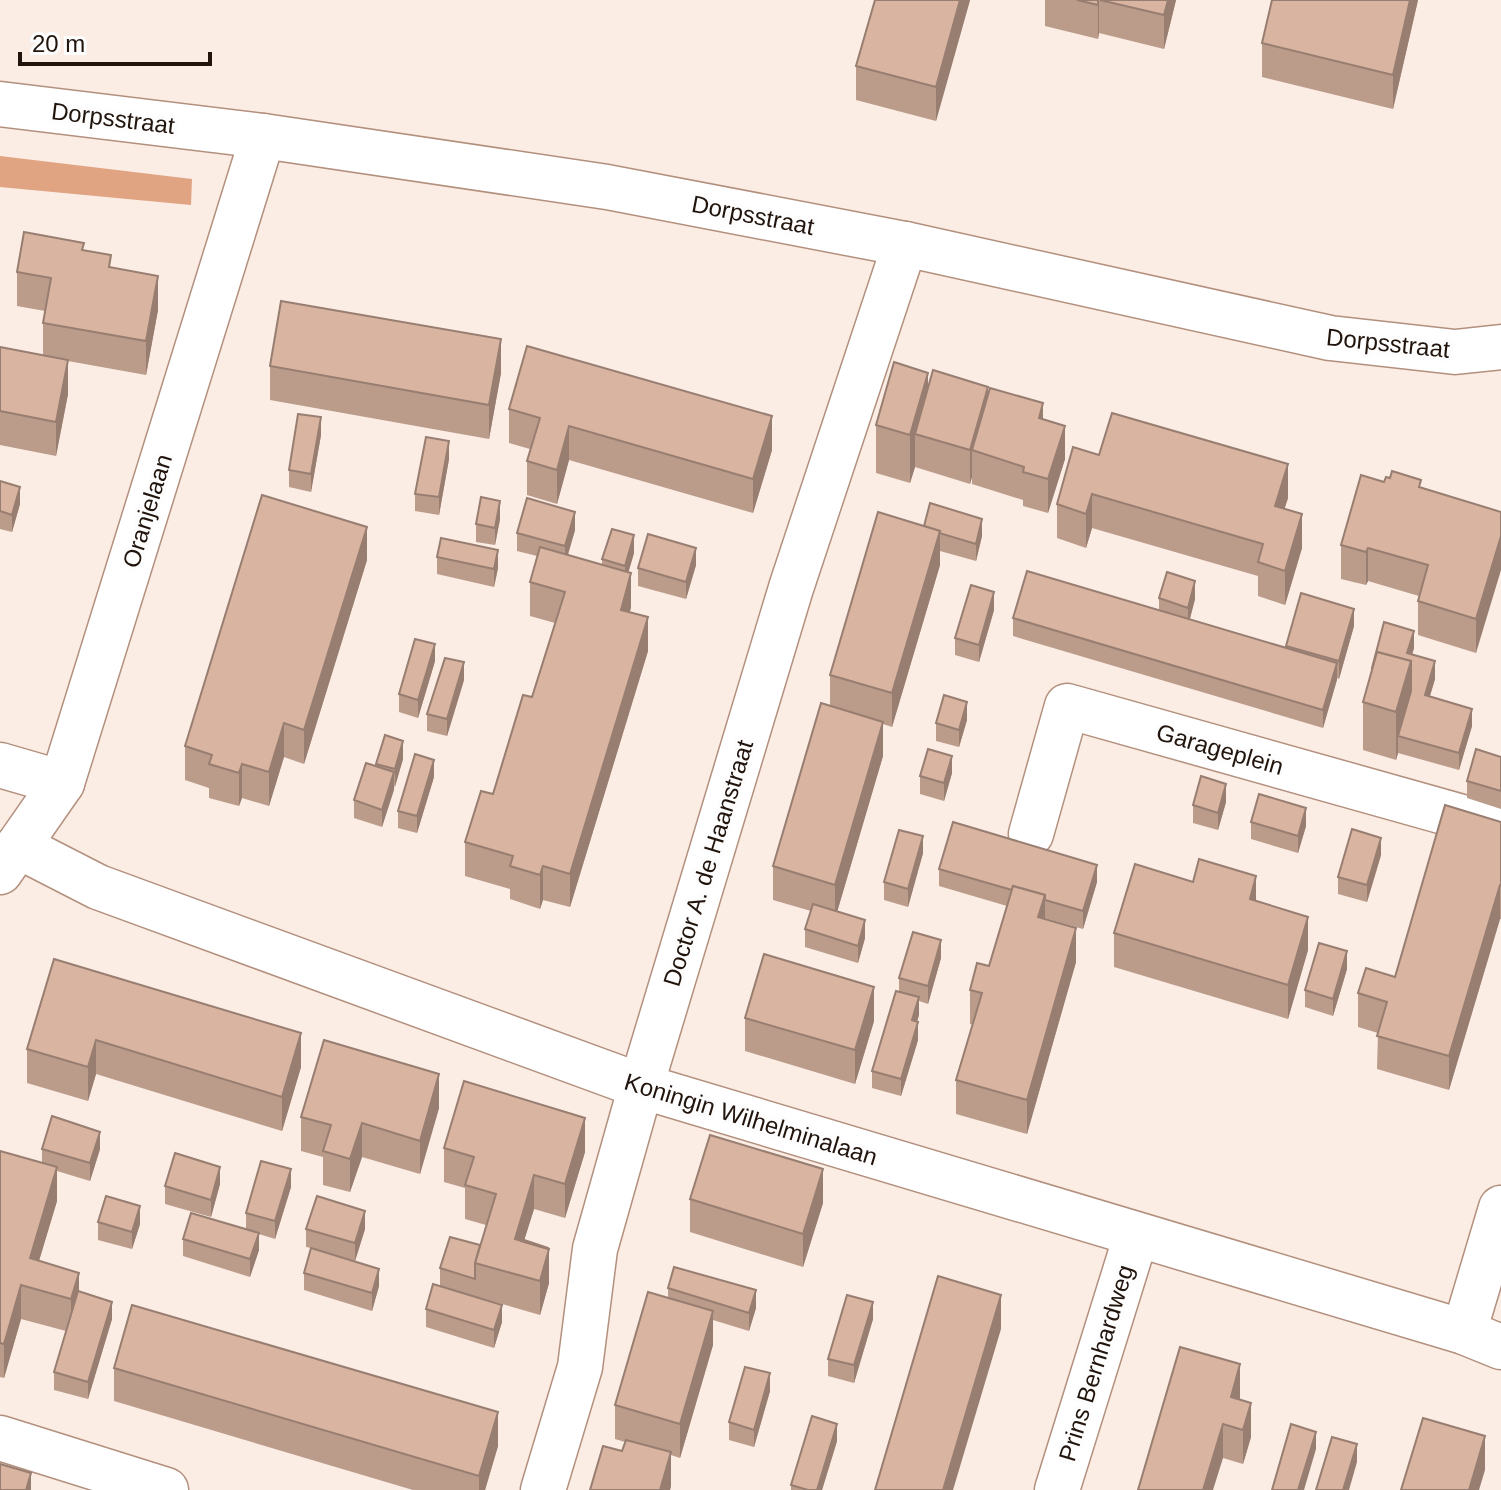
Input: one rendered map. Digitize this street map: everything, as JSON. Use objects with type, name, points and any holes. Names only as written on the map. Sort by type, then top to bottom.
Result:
[{"type":"street","name":"Dorpsstraat","points":[[0,104],[263,136],[607,187],[905,244],[1330,338],[1455,352],[1501,347]]},
{"type":"street","name":"Oranjelaan","points":[[9,859],[62,783],[263,136]]},
{"type":"street","name":"Doctor A. de Haanstraat","points":[[543,1490],[580,1367],[595,1249],[641,1086],[791,588],[905,244]]},
{"type":"street","name":"Garageplein","points":[[1031,834],[1067,706],[1501,828]]},
{"type":"street","points":[[0,765],[62,783]]},
{"type":"street","name":"Koningin Wilhelminalaan","points":[[9,859],[98,887],[641,1086],[1482,1339]]},
{"type":"street","points":[[1482,1339],[1501,1208]]},
{"type":"street","name":"Prins Bernhardweg","points":[[1057,1490],[1136,1236]]},
{"type":"street","points":[[0,1438],[166,1490]]},
{"type":"shaded area","points":[[0,156],[192,179],[191,205],[0,187]]},
{"type":"building","points":[[875,0],[960,0],[936,87],[856,66]]},
{"type":"building","points":[[1077,0],[1098,0],[1098,5]]},
{"type":"building","points":[[1100,0],[1168,0],[1164,15]]},
{"type":"building","points":[[1272,0],[1410,0],[1393,75],[1262,43]]},
{"type":"building","points":[[24,232],[84,243],[82,250],[111,255],[109,267],[158,276],[146,341],[43,323],[51,278],[17,272]]},
{"type":"building","points":[[281,301],[501,339],[489,405],[270,366]]},
{"type":"building","points":[[527,346],[772,416],[753,479],[569,426],[557,470],[527,461],[540,418],[509,409]]},
{"type":"building","points":[[0,347],[68,360],[56,422],[0,411]]},
{"type":"building","points":[[894,362],[928,373],[910,435],[876,425]]},
{"type":"building","points":[[933,370],[988,387],[970,450],[915,434]]},
{"type":"building","points":[[990,388],[1043,403],[1039,418],[1065,426],[1048,479],[1023,472],[1024,467],[972,450]]},
{"type":"building","points":[[1112,413],[1288,464],[1275,506],[1302,514],[1285,571],[1258,562],[1263,544],[1092,494],[1086,514],[1057,504],[1073,447],[1099,455]]},
{"type":"building","points":[[298,414],[321,417],[311,474],[289,470]]},
{"type":"building","points":[[426,437],[449,441],[439,497],[415,494]]},
{"type":"building","points":[[1392,471],[1421,480],[1419,487],[1501,512],[1501,536],[1476,619],[1418,601],[1428,565],[1368,548],[1366,552],[1341,545],[1361,475],[1384,482],[1386,477],[1390,478]]},
{"type":"building","points":[[0,481],[20,487],[12,515],[0,511]]},
{"type":"building","points":[[262,495],[367,527],[304,730],[284,723],[269,772],[242,764],[239,773],[209,764],[212,755],[185,746]]},
{"type":"building","points":[[481,497],[500,501],[495,528],[476,524]]},
{"type":"building","points":[[527,498],[575,512],[565,546],[517,533]]},
{"type":"building","points":[[930,503],[982,519],[976,544],[924,526]]},
{"type":"building","points":[[878,512],[940,531],[892,693],[830,675]]},
{"type":"building","points":[[612,529],[634,535],[625,566],[602,559]]},
{"type":"building","points":[[648,534],[696,548],[686,582],[638,568]]},
{"type":"building","points":[[441,538],[498,550],[494,569],[437,557]]},
{"type":"building","points":[[540,547],[631,573],[621,610],[648,617],[570,874],[543,866],[540,875],[510,866],[513,856],[465,842],[481,791],[493,794],[523,695],[532,697],[565,592],[530,582]]},
{"type":"building","points":[[1027,571],[1337,663],[1323,710],[1013,618]]},
{"type":"building","points":[[1167,572],[1195,581],[1188,608],[1159,598]]},
{"type":"building","points":[[971,585],[994,592],[979,645],[955,638]]},
{"type":"building","points":[[1301,593],[1354,609],[1339,661],[1286,646]]},
{"type":"building","points":[[1384,622],[1414,631],[1407,653],[1435,661],[1425,695],[1472,709],[1459,753],[1398,736],[1411,691],[1411,661],[1377,652],[1372,668]]},
{"type":"building","points":[[415,639],[435,644],[418,700],[399,694]]},
{"type":"building","points":[[1377,652],[1411,661],[1396,712],[1363,702]]},
{"type":"building","points":[[445,658],[464,662],[447,719],[427,714]]},
{"type":"building","points":[[944,695],[967,702],[959,730],[936,723]]},
{"type":"building","points":[[821,703],[883,722],[835,885],[773,866]]},
{"type":"building","points":[[385,735],[403,741],[395,769],[376,764]]},
{"type":"building","points":[[928,749],[952,756],[944,783],[920,776]]},
{"type":"building","points":[[1476,749],[1501,757],[1501,791],[1467,781]]},
{"type":"building","points":[[415,754],[434,760],[417,816],[398,811]]},
{"type":"building","points":[[366,763],[394,772],[382,810],[354,800]]},
{"type":"building","points":[[1201,776],[1226,784],[1218,813],[1193,805]]},
{"type":"building","points":[[1259,794],[1306,808],[1298,836],[1251,822]]},
{"type":"building","points":[[1445,805],[1501,822],[1501,885],[1449,1056],[1377,1036],[1387,1002],[1358,993],[1366,968],[1395,977]]},
{"type":"building","points":[[953,822],[1097,865],[1083,911],[1045,900],[1045,895],[1013,886],[1012,890],[939,869]]},
{"type":"building","points":[[1352,829],[1381,838],[1367,885],[1338,877]]},
{"type":"building","points":[[899,830],[923,836],[908,889],[884,882]]},
{"type":"building","points":[[1199,859],[1256,876],[1250,899],[1308,917],[1288,985],[1114,933],[1135,864],[1193,882]]},
{"type":"building","points":[[1013,886],[1045,895],[1038,917],[1076,928],[1027,1100],[956,1080],[982,993],[970,990],[977,963],[989,966]]},
{"type":"building","points":[[813,904],[865,920],[858,946],[805,929]]},
{"type":"building","points":[[913,932],[941,940],[928,986],[899,978]]},
{"type":"building","points":[[1319,943],[1347,951],[1333,999],[1305,990]]},
{"type":"building","points":[[764,954],[874,987],[855,1050],[745,1018]]},
{"type":"building","points":[[54,959],[301,1033],[282,1097],[96,1040],[88,1067],[27,1049]]},
{"type":"building","points":[[896,991],[919,997],[912,1020],[918,1022],[901,1079],[872,1071]]},
{"type":"building","points":[[324,1040],[439,1074],[420,1141],[362,1123],[350,1159],[323,1151],[331,1125],[301,1117]]},
{"type":"building","points":[[464,1081],[585,1118],[565,1184],[534,1175],[515,1239],[549,1249],[540,1281],[475,1263],[496,1194],[465,1185],[474,1157],[444,1148]]},
{"type":"building","points":[[52,1116],[100,1132],[90,1163],[42,1149]]},
{"type":"building","points":[[710,1135],[823,1169],[803,1234],[690,1199]]},
{"type":"building","points":[[0,1151],[57,1167],[30,1258],[79,1273],[71,1299],[21,1285],[4,1344],[0,1343]]},
{"type":"building","points":[[175,1153],[220,1167],[211,1200],[165,1186]]},
{"type":"building","points":[[261,1161],[291,1169],[275,1221],[246,1213]]},
{"type":"building","points":[[106,1196],[140,1206],[132,1232],[98,1222]]},
{"type":"building","points":[[317,1196],[365,1211],[355,1243],[306,1229]]},
{"type":"building","points":[[191,1213],[259,1233],[250,1259],[183,1239]]},
{"type":"building","points":[[450,1237],[480,1245],[475,1279],[440,1268]]},
{"type":"building","points":[[521,1241],[548,1248],[548,1249]]},
{"type":"building","points":[[311,1248],[379,1269],[372,1293],[304,1273]]},
{"type":"building","points":[[674,1267],[756,1290],[749,1313],[668,1288]]},
{"type":"building","points":[[938,1276],[1001,1295],[943,1490],[875,1490]]},
{"type":"building","points":[[433,1284],[502,1305],[494,1330],[426,1309]]},
{"type":"building","points":[[78,1291],[112,1302],[88,1382],[54,1372]]},
{"type":"building","points":[[648,1292],[713,1311],[680,1424],[615,1405]]},
{"type":"building","points":[[847,1295],[873,1302],[854,1365],[828,1359]]},
{"type":"building","points":[[132,1305],[498,1412],[479,1476],[114,1368]]},
{"type":"building","points":[[1180,1347],[1240,1364],[1231,1397],[1251,1403],[1243,1430],[1223,1424],[1203,1490],[1138,1490]]},
{"type":"building","points":[[745,1367],[770,1373],[754,1430],[729,1422]]},
{"type":"building","points":[[812,1416],[837,1424],[817,1490],[791,1485]]},
{"type":"building","points":[[1423,1418],[1485,1436],[1469,1490],[1401,1490]]},
{"type":"building","points":[[1291,1424],[1316,1432],[1298,1490],[1272,1490]]},
{"type":"building","points":[[1332,1437],[1357,1444],[1343,1490],[1316,1490]]},
{"type":"building","points":[[626,1440],[671,1452],[660,1490],[590,1490],[603,1446],[622,1451]]},
{"type":"building","points":[[0,1464],[31,1473],[26,1490],[0,1490]]}]
